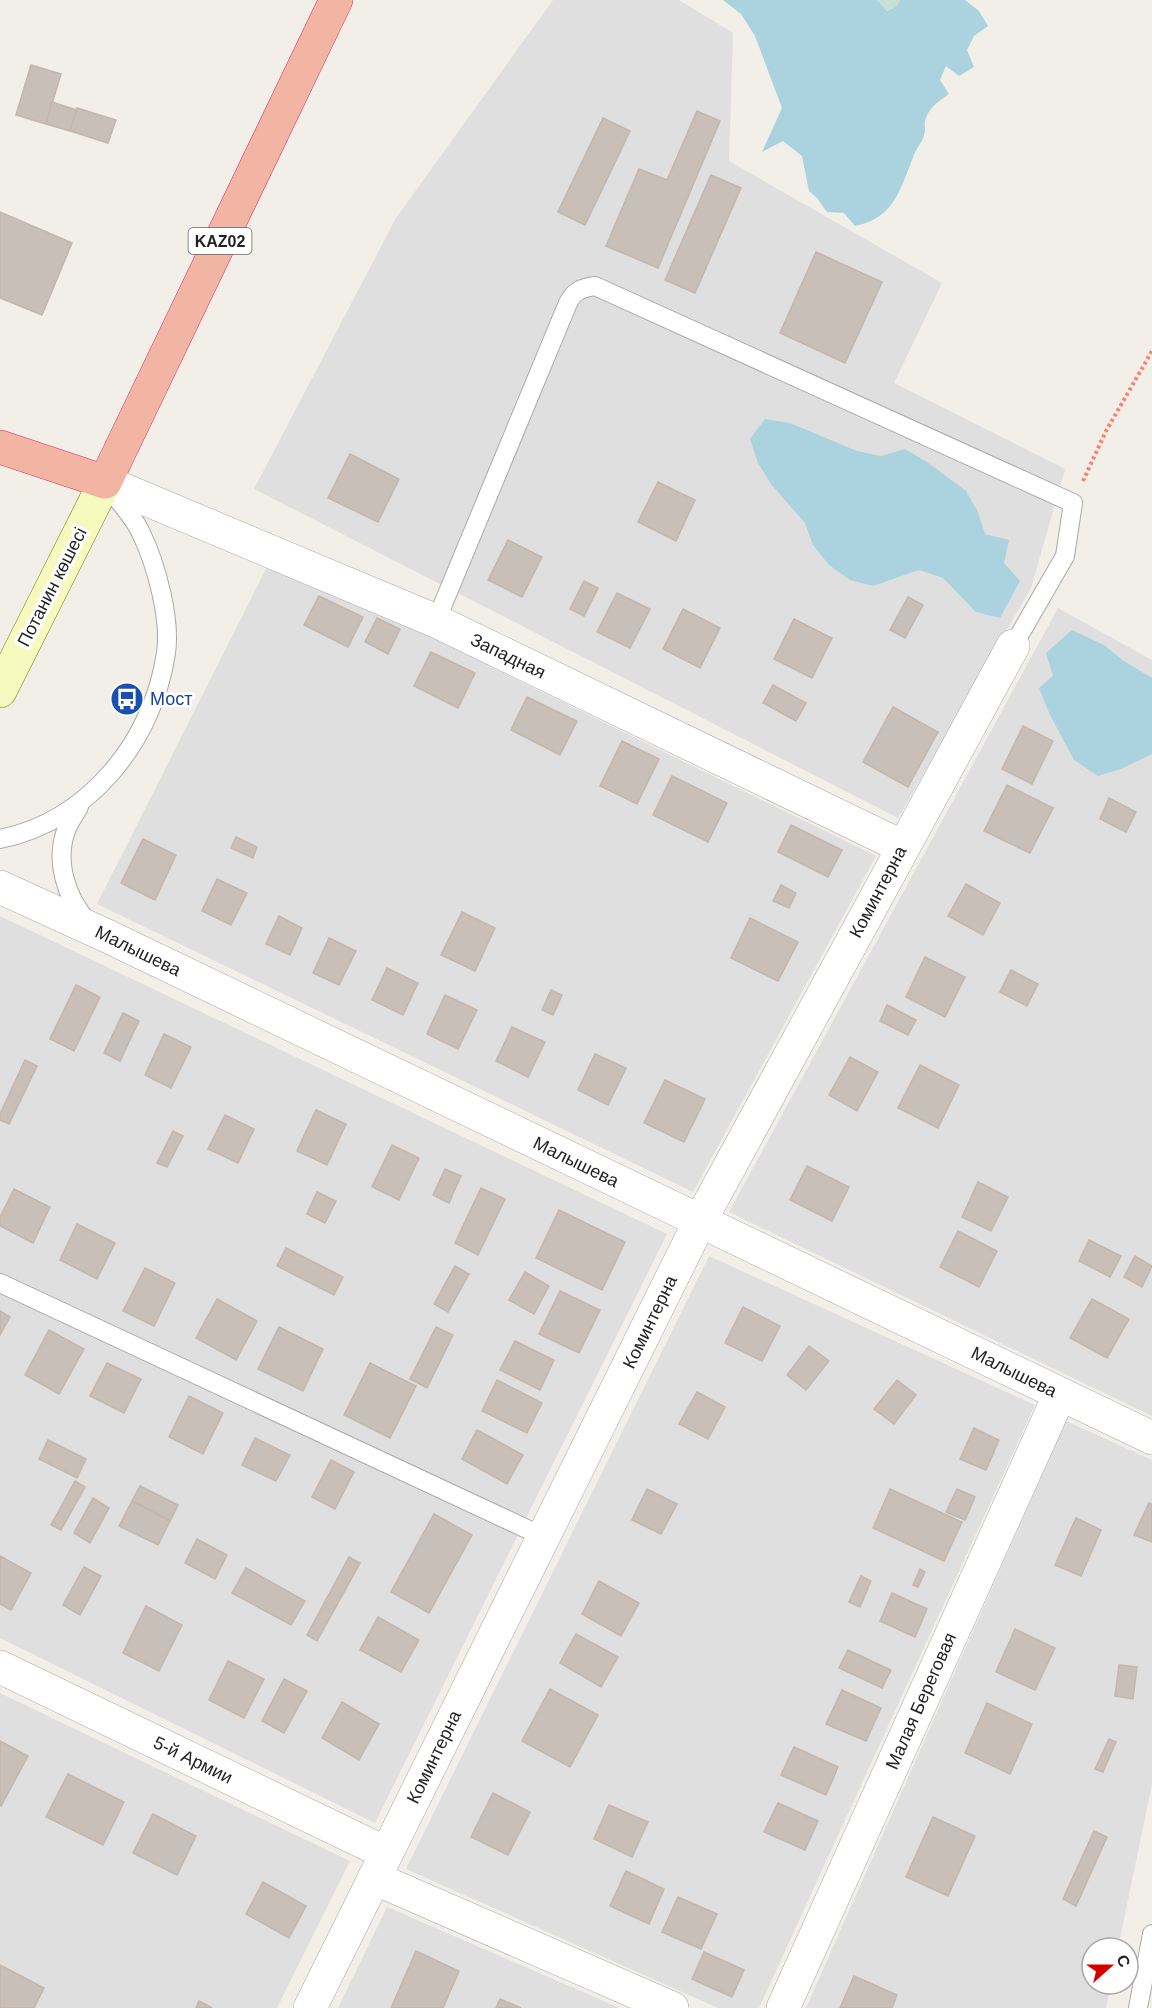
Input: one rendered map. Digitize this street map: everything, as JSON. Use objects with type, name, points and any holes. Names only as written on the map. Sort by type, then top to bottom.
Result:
[{"type":"highway","name":"KAZ02","points":[[105,482],[336,0]]},
{"type":"highway","points":[[0,447],[105,482]]},
{"type":"main road","name":"Потанин көшесі","points":[[0,692],[105,482]]},
{"type":"street","name":"Западная","points":[[105,482],[436,621],[903,847]]},
{"type":"street","name":"Коминтерна","points":[[310,2008],[700,1221],[1013,646]]},
{"type":"street","name":"Малышева","points":[[0,886],[1152,1438]]},
{"type":"street","name":"Малая Береговая","points":[[783,2008],[1060,1394]]},
{"type":"street","name":"5-й Армии","points":[[0,1667],[380,1866],[672,2008]]},
{"type":"lane","points":[[436,621],[568,303],[573,294],[583,287],[595,286],[1073,503],[1065,556],[1013,646]]},
{"type":"lane","points":[[0,839],[47,824],[82,802],[125,755],[147,717],[155,697],[166,651],[166,628],[162,601],[141,531],[105,482]]},
{"type":"lane","points":[[82,802],[66,830],[62,853],[63,875],[76,907],[87,921],[106,936]]},
{"type":"lane","points":[[0,1283],[544,1536]]},
{"type":"lane","points":[[1138,2008],[1152,1934]]},
{"type":"path","points":[[1073,503],[1106,431],[1152,351]]},
{"type":"shaded area","points":[[553,0],[679,0],[733,33],[729,161],[942,283],[894,383],[1065,469],[1031,588],[898,818],[254,489],[396,218]]},
{"type":"shaded area","points":[[271,559],[876,856],[693,1192],[97,904]]},
{"type":"shaded area","points":[[1058,608],[1152,660],[1152,1416],[729,1212]]},
{"type":"shaded area","points":[[0,916],[667,1234],[375,1823],[0,1638]]},
{"type":"shaded area","points":[[709,1256],[1035,1405],[759,2008],[718,2008],[406,1869]]},
{"type":"shaded area","points":[[1066,1421],[1152,1460],[1152,1784],[1120,1936],[1080,1936],[1080,1996],[1108,1996],[1106,2008],[806,2008]]},
{"type":"shaded area","points":[[0,1693],[350,1861],[277,2008],[0,2008]]},
{"type":"shaded area","points":[[387,1907],[620,2008],[338,2008]]},
{"type":"green space","points":[[877,0],[900,0],[897,6],[886,11]]},
{"type":"water","points":[[723,0],[877,0],[887,11],[897,6],[900,0],[965,0],[979,11],[988,26],[974,36],[967,50],[974,67],[959,76],[946,66],[940,80],[949,94],[934,105],[929,112],[925,121],[923,138],[900,190],[888,209],[879,216],[855,226],[844,213],[827,212],[809,191],[802,156],[783,141],[762,152],[782,108],[755,36],[741,14]]},
{"type":"water","points":[[765,419],[790,423],[857,451],[881,456],[905,449],[966,491],[978,512],[985,534],[1009,540],[1004,563],[1020,581],[1000,618],[976,612],[943,578],[919,570],[873,586],[850,580],[829,565],[813,545],[805,523],[771,484],[758,463],[750,439]]},
{"type":"water","points":[[1072,630],[1104,645],[1124,661],[1152,678],[1152,754],[1121,769],[1098,776],[1074,760],[1050,715],[1039,688],[1053,676],[1046,653]]},
{"type":"building","points":[[31,65],[61,74],[46,124],[16,115]]},
{"type":"building","points":[[52,102],[77,110],[70,131],[46,124]]},
{"type":"building","points":[[77,108],[116,120],[108,143],[70,131]]},
{"type":"building","points":[[697,111],[720,121],[658,268],[606,246],[639,169],[667,180]]},
{"type":"building","points":[[603,118],[630,131],[585,225],[558,212]]},
{"type":"building","points":[[711,175],[741,188],[695,293],[665,280]]},
{"type":"building","points":[[0,212],[72,243],[42,315],[0,298]]},
{"type":"building","points":[[816,252],[882,282],[845,363],[780,333]]},
{"type":"building","points":[[350,454],[399,479],[378,522],[328,498]]},
{"type":"building","points":[[658,482],[695,500],[676,541],[638,522]]},
{"type":"building","points":[[508,540],[542,557],[522,597],[488,580]]},
{"type":"building","points":[[584,581],[598,588],[584,616],[570,609]]},
{"type":"building","points":[[617,593],[650,609],[630,648],[597,632]]},
{"type":"building","points":[[319,596],[363,617],[348,647],[304,625]]},
{"type":"building","points":[[908,597],[923,605],[905,638],[890,630]]},
{"type":"building","points":[[683,609],[720,628],[700,668],[663,649]]},
{"type":"building","points":[[377,618],[400,629],[388,654],[365,642]]},
{"type":"building","points":[[794,619],[832,638],[812,678],[774,659]]},
{"type":"building","points":[[431,652],[475,673],[458,708],[414,686]]},
{"type":"building","points":[[773,685],[806,703],[796,721],[763,703]]},
{"type":"building","points":[[527,697],[577,721],[560,755],[511,730]]},
{"type":"building","points":[[893,707],[938,732],[908,787],[863,762]]},
{"type":"building","points":[[1023,726],[1053,741],[1032,784],[1002,769]]},
{"type":"building","points":[[622,741],[659,759],[637,804],[600,786]]},
{"type":"building","points":[[672,776],[727,803],[708,842],[653,815]]},
{"type":"building","points":[[1007,785],[1053,808],[1030,853],[984,831]]},
{"type":"building","points":[[1109,798],[1136,812],[1126,832],[1100,819]]},
{"type":"building","points":[[791,825],[842,850],[828,877],[778,852]]},
{"type":"building","points":[[236,837],[257,847],[253,858],[231,848]]},
{"type":"building","points":[[143,839],[176,855],[155,900],[121,883]]},
{"type":"building","points":[[217,879],[247,893],[231,925],[202,911]]},
{"type":"building","points":[[966,884],[1000,903],[983,935],[948,916]]},
{"type":"building","points":[[781,885],[796,893],[789,908],[773,901]]},
{"type":"building","points":[[462,912],[495,928],[475,971],[441,955]]},
{"type":"building","points":[[279,916],[302,928],[290,955],[266,944]]},
{"type":"building","points":[[750,918],[798,942],[778,981],[731,958]]},
{"type":"building","points":[[329,938],[356,951],[339,985],[313,973]]},
{"type":"building","points":[[925,957],[965,977],[945,1017],[906,997]]},
{"type":"building","points":[[387,968],[418,983],[403,1015],[372,1000]]},
{"type":"building","points":[[1011,970],[1038,984],[1027,1006],[1000,992]]},
{"type":"building","points":[[76,985],[100,997],[74,1051],[50,1039]]},
{"type":"building","points":[[551,990],[562,995],[553,1015],[542,1010]]},
{"type":"building","points":[[445,995],[477,1010],[458,1049],[427,1034]]},
{"type":"building","points":[[887,1005],[916,1020],[908,1035],[880,1021]]},
{"type":"building","points":[[123,1013],[139,1021],[120,1061],[104,1053]]},
{"type":"building","points":[[512,1027],[545,1042],[528,1077],[496,1061]]},
{"type":"building","points":[[164,1034],[191,1047],[171,1088],[145,1075]]},
{"type":"building","points":[[595,1054],[626,1068],[608,1105],[578,1090]]},
{"type":"building","points":[[850,1057],[878,1072],[857,1111],[829,1095]]},
{"type":"building","points":[[25,1060],[37,1066],[9,1124],[0,1120],[0,1114]]},
{"type":"building","points":[[920,1065],[959,1085],[938,1128],[898,1108]]},
{"type":"building","points":[[665,1080],[705,1099],[684,1142],[644,1123]]},
{"type":"building","points":[[316,1110],[346,1124],[327,1165],[297,1151]]},
{"type":"building","points":[[225,1115],[254,1129],[238,1163],[208,1149]]},
{"type":"building","points":[[173,1131],[183,1136],[167,1167],[157,1163]]},
{"type":"building","points":[[392,1145],[419,1158],[399,1200],[372,1187]]},
{"type":"building","points":[[807,1166],[849,1187],[832,1221],[790,1200]]},
{"type":"building","points":[[445,1169],[461,1176],[449,1203],[433,1195]]},
{"type":"building","points":[[978,1182],[1008,1197],[991,1231],[962,1217]]},
{"type":"building","points":[[481,1188],[505,1199],[478,1255],[455,1243]]},
{"type":"building","points":[[14,1189],[50,1207],[33,1243],[0,1226],[0,1217]]},
{"type":"building","points":[[317,1192],[336,1201],[325,1223],[307,1214]]},
{"type":"building","points":[[559,1210],[625,1242],[602,1290],[536,1258]]},
{"type":"building","points":[[77,1224],[115,1243],[97,1279],[60,1260]]},
{"type":"building","points":[[958,1231],[997,1251],[979,1287],[940,1267]]},
{"type":"building","points":[[1089,1240],[1121,1256],[1110,1277],[1079,1261]]},
{"type":"building","points":[[286,1248],[343,1277],[334,1295],[277,1266]]},
{"type":"building","points":[[1135,1256],[1152,1266],[1142,1287],[1124,1277]]},
{"type":"building","points":[[455,1266],[469,1274],[448,1312],[434,1304]]},
{"type":"building","points":[[145,1268],[175,1283],[154,1326],[123,1311]]},
{"type":"building","points":[[525,1272],[549,1286],[534,1314],[509,1300]]},
{"type":"building","points":[[560,1291],[600,1310],[579,1353],[539,1334]]},
{"type":"building","points":[[217,1299],[257,1321],[236,1360],[196,1338]]},
{"type":"building","points":[[1092,1299],[1129,1319],[1107,1358],[1070,1338]]},
{"type":"building","points":[[743,1307],[780,1326],[762,1361],[725,1343]]},
{"type":"building","points":[[0,1311],[10,1317],[0,1335]]},
{"type":"building","points":[[279,1327],[323,1349],[303,1391],[258,1369]]},
{"type":"building","points":[[436,1327],[453,1335],[427,1388],[410,1379]]},
{"type":"building","points":[[49,1330],[84,1349],[59,1394],[25,1375]]},
{"type":"building","points":[[515,1341],[554,1360],[540,1390],[500,1370]]},
{"type":"building","points":[[809,1346],[829,1361],[806,1390],[787,1375]]},
{"type":"building","points":[[107,1363],[141,1379],[124,1413],[90,1396]]},
{"type":"building","points":[[370,1363],[416,1386],[390,1438],[344,1415]]},
{"type":"building","points":[[497,1380],[542,1403],[527,1433],[482,1411]]},
{"type":"building","points":[[897,1380],[916,1395],[894,1424],[874,1409]]},
{"type":"building","points":[[697,1392],[725,1407],[708,1439],[679,1424]]},
{"type":"building","points":[[189,1396],[223,1413],[203,1454],[169,1437]]},
{"type":"building","points":[[974,1428],[999,1440],[986,1470],[960,1459]]},
{"type":"building","points":[[477,1430],[523,1455],[507,1484],[462,1459]]},
{"type":"building","points":[[255,1438],[290,1455],[276,1481],[242,1465]]},
{"type":"building","points":[[48,1440],[86,1459],[77,1478],[39,1459]]},
{"type":"building","points":[[331,1460],[354,1472],[335,1509],[312,1497]]},
{"type":"building","points":[[75,1481],[85,1487],[61,1530],[51,1525]]},
{"type":"building","points":[[140,1486],[178,1505],[170,1521],[132,1501]]},
{"type":"building","points":[[647,1489],[677,1504],[661,1534],[632,1520]]},
{"type":"building","points":[[890,1489],[962,1522],[944,1561],[873,1528]]},
{"type":"building","points":[[957,1489],[975,1497],[965,1520],[946,1512]]},
{"type":"building","points":[[93,1498],[109,1508],[90,1543],[74,1533]]},
{"type":"building","points":[[132,1501],[170,1521],[158,1545],[119,1526]]},
{"type":"building","points":[[1149,1503],[1152,1504],[1152,1542],[1134,1535]]},
{"type":"building","points":[[434,1514],[472,1535],[429,1613],[391,1592]]},
{"type":"building","points":[[1076,1518],[1101,1530],[1081,1576],[1055,1565]]},
{"type":"building","points":[[197,1539],[227,1555],[215,1579],[185,1563]]},
{"type":"building","points":[[0,1556],[31,1573],[11,1610],[0,1604]]},
{"type":"building","points":[[349,1557],[360,1563],[317,1641],[307,1635]]},
{"type":"building","points":[[84,1567],[101,1576],[80,1615],[63,1605]]},
{"type":"building","points":[[246,1568],[305,1601],[291,1625],[232,1593]]},
{"type":"building","points":[[920,1569],[925,1572],[918,1587],[913,1585]]},
{"type":"building","points":[[861,1576],[871,1581],[860,1607],[849,1602]]},
{"type":"building","points":[[599,1581],[639,1603],[621,1636],[582,1614]]},
{"type":"building","points":[[892,1593],[927,1609],[915,1637],[880,1621]]},
{"type":"building","points":[[146,1606],[182,1625],[159,1671],[123,1653]]},
{"type":"building","points":[[378,1617],[419,1640],[401,1672],[360,1650]]},
{"type":"building","points":[[1015,1629],[1055,1648],[1035,1690],[996,1672]]},
{"type":"building","points":[[576,1634],[618,1657],[601,1687],[560,1663]]},
{"type":"building","points":[[848,1650],[891,1670],[882,1688],[839,1668]]},
{"type":"building","points":[[228,1661],[264,1679],[244,1718],[209,1700]]},
{"type":"building","points":[[1119,1665],[1137,1667],[1133,1699],[1115,1696]]},
{"type":"building","points":[[284,1679],[307,1691],[284,1733],[262,1721]]},
{"type":"building","points":[[550,1689],[598,1715],[570,1767],[522,1741]]},
{"type":"building","points":[[842,1690],[881,1708],[866,1741],[826,1724]]},
{"type":"building","points":[[342,1702],[379,1724],[359,1760],[322,1738]]},
{"type":"building","points":[[987,1703],[1032,1724],[1010,1774],[965,1753]]},
{"type":"building","points":[[1109,1739],[1116,1742],[1103,1772],[1095,1769]]},
{"type":"building","points":[[0,1741],[28,1756],[1,1806],[0,1805]]},
{"type":"building","points":[[794,1747],[838,1767],[826,1795],[781,1775]]},
{"type":"building","points":[[68,1774],[124,1802],[103,1845],[46,1817]]},
{"type":"building","points":[[493,1793],[530,1812],[508,1855],[471,1837]]},
{"type":"building","points":[[778,1803],[818,1821],[805,1850],[764,1832]]},
{"type":"building","points":[[609,1805],[648,1822],[632,1857],[594,1839]]},
{"type":"building","points":[[153,1814],[196,1836],[177,1875],[133,1853]]},
{"type":"building","points":[[933,1817],[975,1836],[948,1896],[906,1877]]},
{"type":"building","points":[[1094,1831],[1107,1837],[1076,1906],[1063,1899]]},
{"type":"building","points":[[626,1871],[664,1889],[649,1924],[610,1906]]},
{"type":"building","points":[[263,1882],[306,1906],[289,1938],[246,1914]]},
{"type":"building","points":[[678,1897],[717,1914],[701,1949],[662,1932]]},
{"type":"building","points":[[416,1951],[459,1971],[443,2008],[391,2008]]},
{"type":"building","points":[[704,1952],[744,1970],[732,1997],[692,1979]]},
{"type":"building","points":[[0,1965],[44,1988],[34,2008],[0,2008]]},
{"type":"building","points":[[854,1976],[897,1995],[892,2008],[840,2008]]},
{"type":"building","points":[[500,1999],[521,2008],[496,2008]]},
{"type":"building","points":[[199,2001],[212,2008],[196,2008]]},
{"type":"place","name":"Мост","points":[[127,699]]}]
